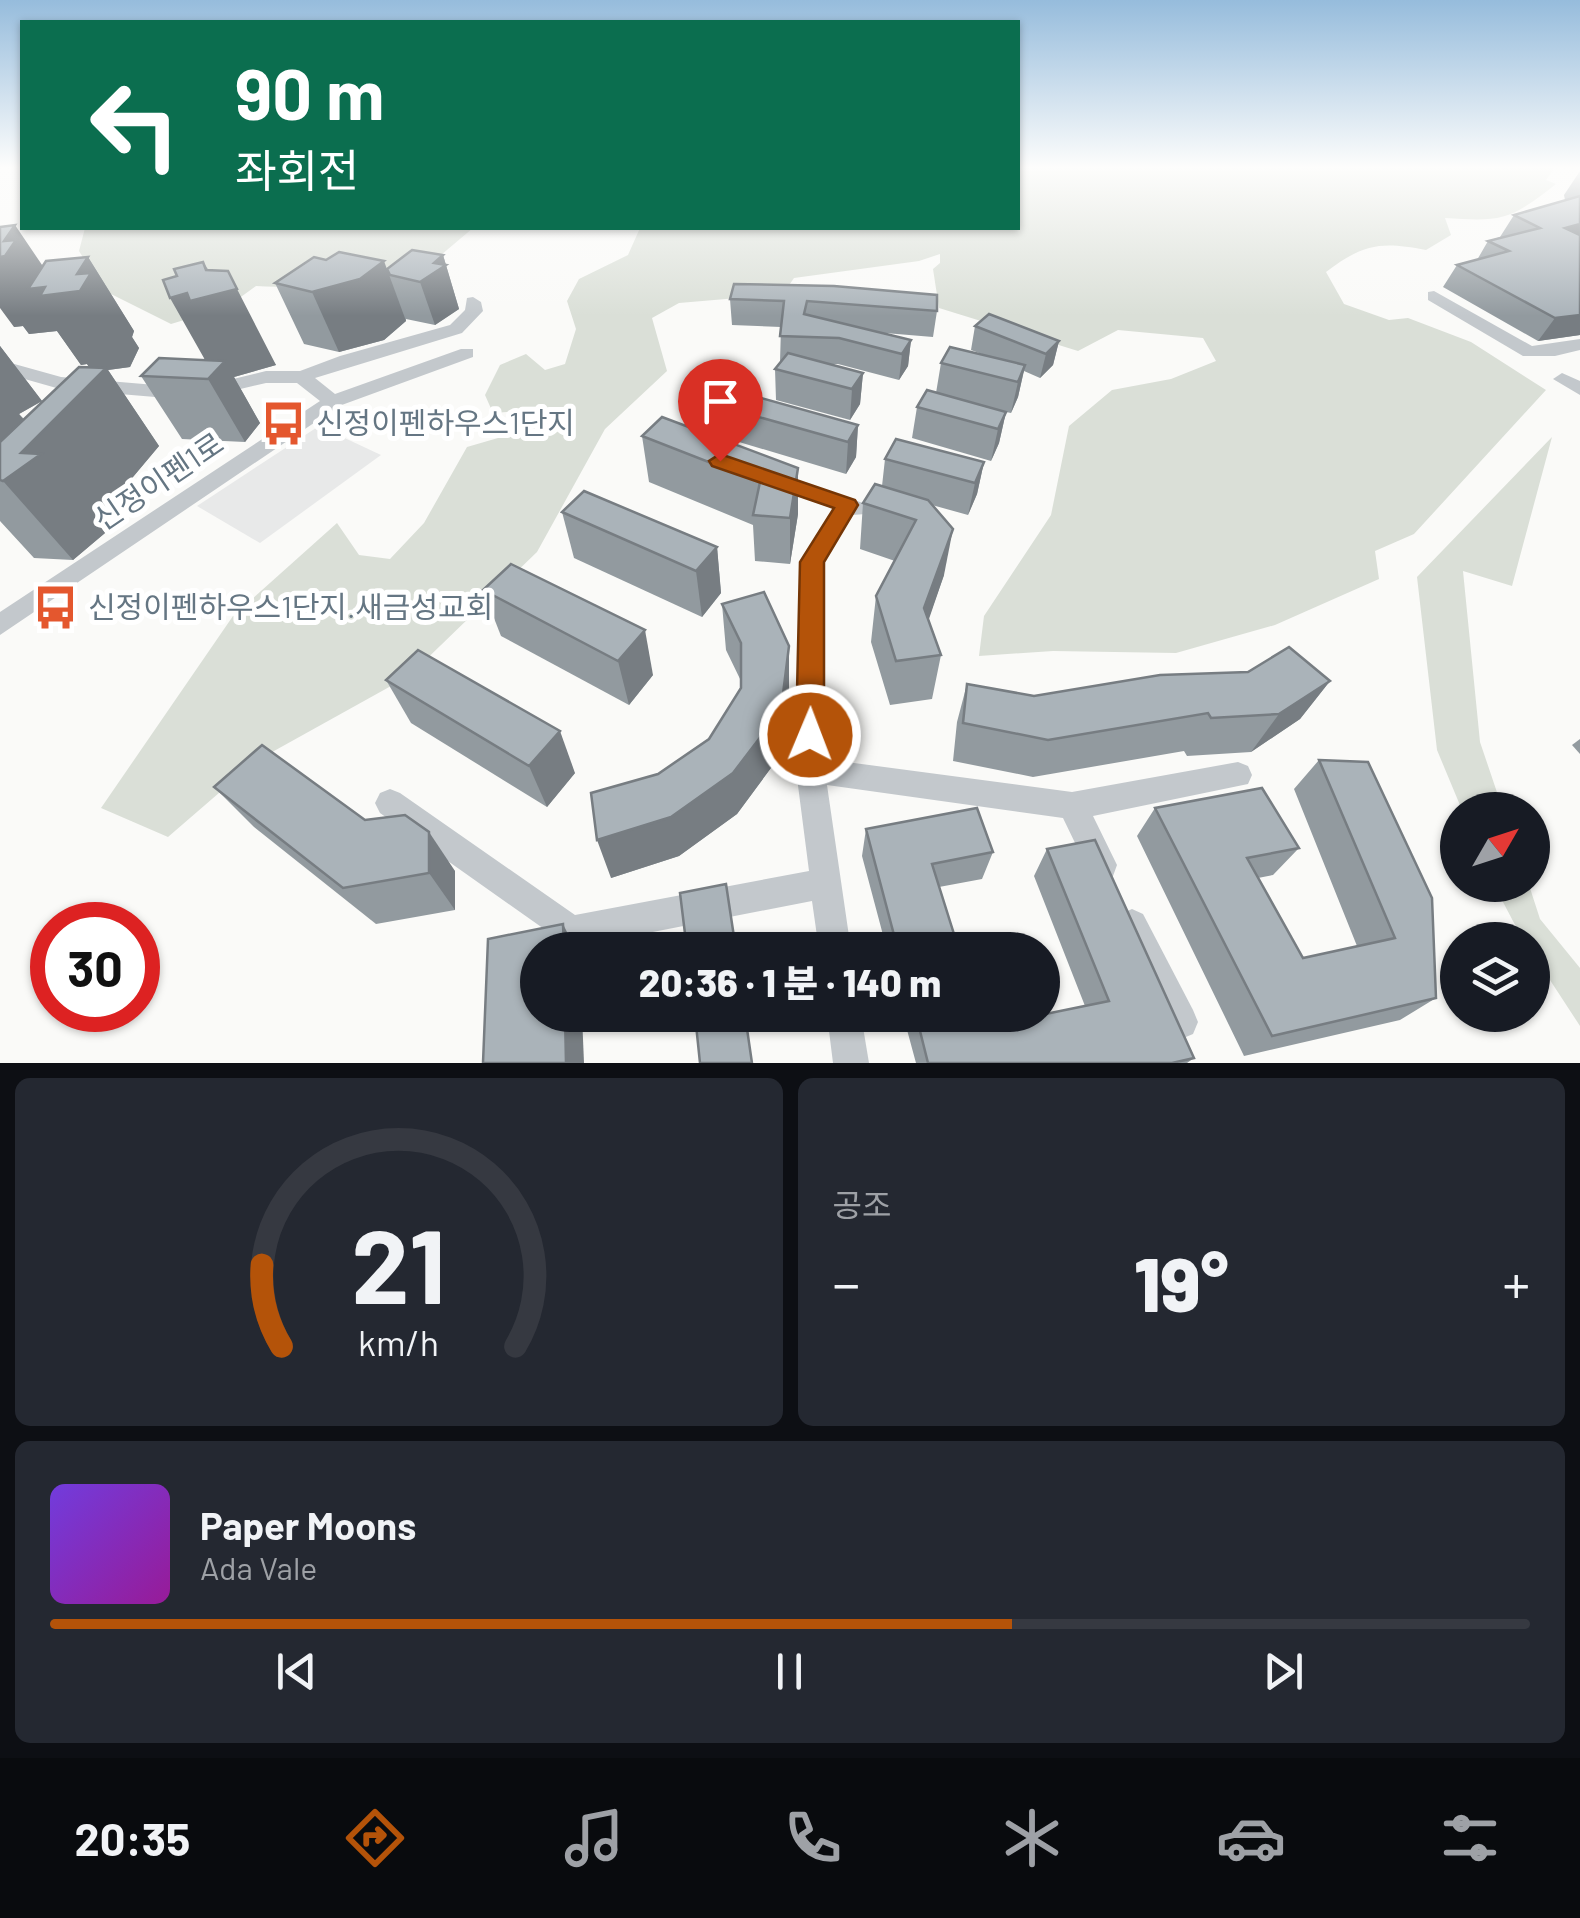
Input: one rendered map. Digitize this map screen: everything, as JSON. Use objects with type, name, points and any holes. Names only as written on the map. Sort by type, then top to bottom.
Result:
[{"type":"street","points":[[1434,296],[1529,352],[1555,351],[1580,344]]},
{"type":"street","points":[[0,366],[60,383],[206,392],[266,377],[302,377],[346,360],[456,330],[474,311],[474,302]]},
{"type":"street","name":"신정이펜1로","points":[[0,625],[332,402],[467,352]]},
{"type":"street","points":[[1580,374],[1562,379],[1580,389]]},
{"type":"street","points":[[302,377],[332,402]]},
{"type":"street","points":[[756,474],[879,515]]},
{"type":"street","points":[[833,932],[810,770],[812,562],[847,505]]},
{"type":"street","points":[[810,770],[1072,806],[1238,775]]},
{"type":"street","points":[[390,803],[571,932],[826,883]]},
{"type":"street","points":[[1072,806],[1181,1022]]},
{"type":"street","points":[[846,1032],[851,1063]]},
{"type":"shaded area","points":[[1020,217],[1501,217],[1445,218],[1451,235],[1426,250],[1373,247],[1351,255],[1326,272],[1344,304],[1389,320],[1408,318],[1471,342],[1546,390],[1414,534],[1375,551],[1379,579],[1275,625],[1176,653],[1053,651],[979,656],[984,616],[1051,515],[1069,426],[1112,390],[1171,379],[1216,361],[1203,338],[1118,330],[1078,351],[939,308],[933,269],[940,263],[940,254],[919,261],[794,278],[783,294],[679,303],[652,318],[667,371],[605,429],[537,552],[409,676],[256,761],[168,837],[101,808],[233,616],[337,523],[359,555],[390,559],[424,523],[467,447],[522,431],[560,408],[493,413],[485,395],[500,365],[526,354],[545,370],[565,364],[576,329],[567,301],[579,279],[628,255],[639,230],[1020,230]]},
{"type":"shaded area","points":[[84,230],[471,230],[441,255],[411,249],[412,262],[374,273],[315,284],[256,286],[227,307],[171,324],[103,290],[79,251]]},
{"type":"shaded area","points":[[319,426],[381,455],[260,543],[197,506]]},
{"type":"shaded area","points":[[1552,437],[1512,586],[1463,571],[1480,742],[1497,792],[1454,792],[1437,750],[1417,577]]},
{"type":"shaded area","points":[[1503,902],[1534,902],[1542,922],[1514,922]]},
{"type":"shaded area","points":[[1550,931],[1580,968],[1580,1026],[1550,980]]},
{"type":"building","points":[[1517,217],[1580,217],[1580,224],[1565,228],[1580,235],[1580,315],[1555,318],[1457,265],[1509,251],[1488,241],[1540,228]]},
{"type":"building","points":[[15,225],[4,241],[16,240],[0,257],[0,227]]},
{"type":"building","points":[[412,250],[443,255],[434,263],[446,265],[420,282],[390,275],[387,269]]},
{"type":"building","points":[[339,252],[384,261],[360,279],[312,292],[275,283],[314,257],[326,260]]},
{"type":"building","points":[[88,257],[77,274],[91,273],[80,291],[40,296],[45,287],[28,289],[46,261]]},
{"type":"building","points":[[203,262],[206,270],[228,271],[237,289],[190,301],[187,293],[170,298],[163,280],[177,276],[174,269]]},
{"type":"building","points":[[734,284],[834,286],[937,295],[937,311],[807,301],[804,314],[911,340],[902,354],[839,338],[780,336],[784,301],[730,299]]},
{"type":"building","points":[[989,314],[1059,341],[1046,354],[975,326]]},
{"type":"building","points":[[950,347],[1025,365],[1018,382],[941,363]]},
{"type":"building","points":[[788,353],[863,373],[852,389],[775,369]]},
{"type":"building","points":[[159,358],[225,361],[208,379],[141,376]]},
{"type":"building","points":[[79,367],[106,368],[21,453],[41,454],[0,480],[0,442]]},
{"type":"building","points":[[729,389],[858,425],[848,442],[716,405]]},
{"type":"building","points":[[927,390],[1006,412],[998,429],[917,407]]},
{"type":"building","points":[[662,417],[798,468],[790,518],[753,515],[760,482],[642,436]]},
{"type":"building","points":[[896,439],[984,462],[975,483],[885,459]]},
{"type":"building","points":[[875,484],[928,500],[953,529],[924,608],[941,655],[896,661],[876,596],[916,520],[863,503]]},
{"type":"building","points":[[584,491],[717,547],[696,571],[562,512]]},
{"type":"building","points":[[511,564],[645,630],[618,661],[483,590]]},
{"type":"building","points":[[764,592],[789,646],[781,710],[733,773],[671,817],[597,840],[591,793],[658,774],[709,739],[741,688],[741,643],[722,604]]},
{"type":"building","points":[[1289,647],[1330,681],[1279,714],[1211,718],[1208,713],[1048,740],[963,723],[967,684],[1034,696],[1160,675],[1248,672]]},
{"type":"building","points":[[418,650],[560,731],[529,766],[386,680]]},
{"type":"building","points":[[262,745],[365,820],[405,815],[429,832],[429,873],[343,888],[214,787]]},
{"type":"building","points":[[1319,760],[1368,762],[1432,898],[1436,998],[1272,1036],[1155,808],[1262,788],[1299,848],[1247,858],[1303,958],[1395,938]]},
{"type":"building","points":[[977,808],[993,852],[932,864],[953,932],[893,932],[866,829]]},
{"type":"building","points":[[1095,840],[1194,1058],[1172,1063],[928,1063],[920,1032],[1060,1032],[1060,1011],[1109,1001],[1047,849]]},
{"type":"building","points":[[726,884],[733,932],[685,932],[680,893]]},
{"type":"building","points":[[563,924],[563,932],[523,932]]},
{"type":"building","points":[[520,933],[520,1032],[565,1032],[566,1063],[483,1063],[488,939]]},
{"type":"building","points":[[697,1032],[747,1032],[752,1063],[700,1063]]},
{"type":"place","name":"신정이펜하우스1단지","points":[[283,424]]},
{"type":"place","name":"신정이펜하우스1단지.새금성교회","points":[[55,608]]},
{"type":"route","points":[[720,461],[847,505],[812,562],[810,735]]}]
